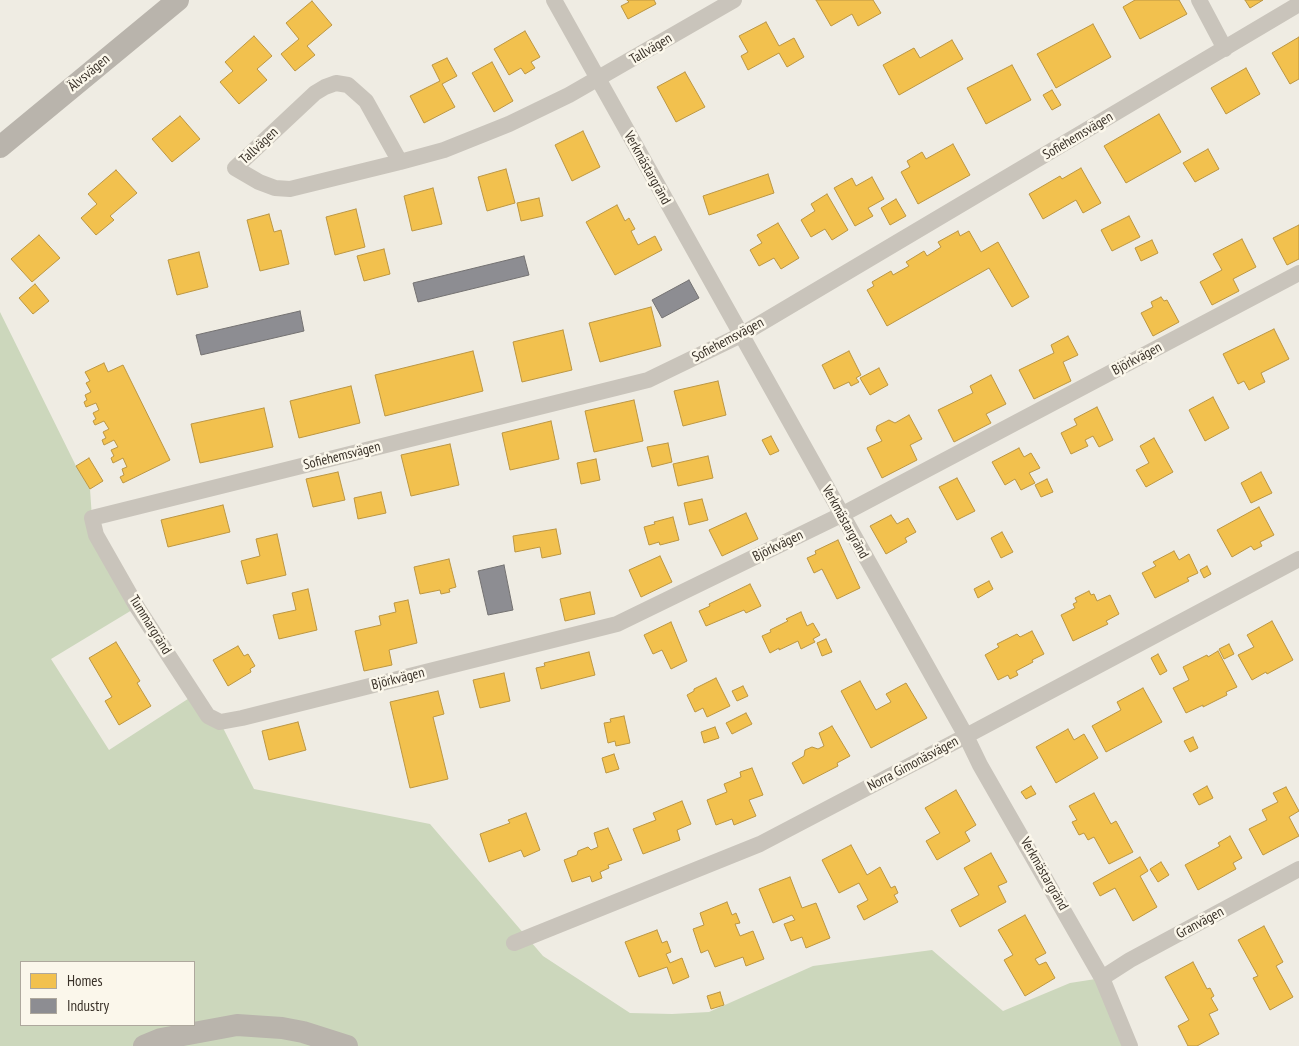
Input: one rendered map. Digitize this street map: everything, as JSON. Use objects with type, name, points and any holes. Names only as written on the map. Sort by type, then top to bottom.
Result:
[{"type":"main road","name":"Älvsvägen","points":[[0,146],[178,0]]},
{"type":"main road","points":[[144,1046],[161,1039],[237,1025],[264,1026],[303,1032],[347,1046]]},
{"type":"street","name":"Verkmästargränd","points":[[554,0],[966,736],[980,765],[1102,978],[1130,1046]]},
{"type":"street","name":"Tallvägen","points":[[400,162],[366,100],[348,85],[336,83],[315,93],[235,168],[259,182],[275,188],[290,189],[400,162],[467,142],[552,104],[598,80],[712,6],[734,0]]},
{"type":"street","points":[[1199,0],[1225,49]]},
{"type":"street","name":"Sofiehemsvägen","points":[[92,518],[648,380],[741,335],[1299,4]]},
{"type":"street","name":"Björkvägen","points":[[220,722],[617,624],[841,515],[1299,273]]},
{"type":"street","name":"Tummargränd","points":[[92,518],[96,535],[137,607],[208,716],[220,722]]},
{"type":"street","name":"Norra Gimonäsvägen","points":[[514,943],[760,844],[1299,559]]},
{"type":"street","name":"Granvägen","points":[[1102,978],[1130,960],[1299,869]]},
{"type":"green space","points":[[0,312],[76,466],[90,489],[92,518],[137,607],[51,659],[109,750],[194,695],[220,722],[254,789],[430,824],[543,956],[630,1013],[672,1014],[709,1012],[813,966],[932,950],[1003,1011],[1070,983],[1102,978],[1130,1046],[0,1046]]},
{"type":"building: Homes","points":[[627,0],[654,0],[656,4],[628,19],[621,6],[629,2]]},
{"type":"building: Homes","points":[[816,0],[873,0],[881,13],[858,26],[852,14],[831,26]]},
{"type":"building: Homes","points":[[1135,0],[1179,0],[1187,14],[1140,39],[1123,7]]},
{"type":"building: Homes","points":[[1245,0],[1263,0],[1250,8]]},
{"type":"building: Homes","points":[[312,1],[332,25],[307,46],[315,55],[295,71],[281,54],[299,39],[286,23]]},
{"type":"building: Homes","points":[[766,22],[779,46],[794,38],[804,57],[787,67],[779,53],[748,70],[741,56],[748,52],[739,36]]},
{"type":"building: Homes","points":[[1093,24],[1111,57],[1056,88],[1037,54]]},
{"type":"building: Homes","points":[[525,31],[540,57],[531,62],[535,68],[525,74],[521,68],[509,75],[494,49]]},
{"type":"building: Homes","points":[[254,36],[272,56],[257,69],[267,80],[239,104],[220,82],[233,71],[225,62]]},
{"type":"building: Homes","points":[[1299,37],[1299,79],[1290,84],[1272,53]]},
{"type":"building: Homes","points":[[952,40],[963,59],[899,95],[883,65],[914,48],[920,58]]},
{"type":"building: Homes","points":[[447,58],[457,76],[442,84],[455,107],[424,123],[410,96],[440,81],[432,65]]},
{"type":"building: Homes","points":[[492,62],[513,101],[494,112],[472,73]]},
{"type":"building: Homes","points":[[1012,65],[1031,100],[986,124],[967,88]]},
{"type":"building: Homes","points":[[1246,68],[1260,94],[1226,114],[1211,88]]},
{"type":"building: Homes","points":[[685,72],[705,107],[676,122],[657,87]]},
{"type":"building: Homes","points":[[1052,90],[1061,105],[1052,110],[1043,95]]},
{"type":"building: Homes","points":[[1159,114],[1181,152],[1126,183],[1104,146]]},
{"type":"building: Homes","points":[[180,116],[200,139],[172,162],[152,139]]},
{"type":"building: Homes","points":[[583,131],[600,167],[572,181],[555,145]]},
{"type":"building: Homes","points":[[953,144],[970,175],[918,204],[901,172],[910,167],[907,161],[922,152],[926,159]]},
{"type":"building: Homes","points":[[1208,149],[1219,169],[1195,182],[1183,163]]},
{"type":"building: Homes","points":[[1081,168],[1101,203],[1083,213],[1076,200],[1043,219],[1029,194],[1060,176],[1062,179]]},
{"type":"building: Homes","points":[[506,169],[515,203],[487,211],[478,177]]},
{"type":"building: Homes","points":[[116,170],[137,193],[110,216],[114,220],[96,235],[81,218],[97,204],[88,194]]},
{"type":"building: Homes","points":[[768,174],[774,193],[709,215],[703,196]]},
{"type":"building: Homes","points":[[872,177],[884,199],[868,208],[873,216],[855,226],[834,188],[852,178],[856,186]]},
{"type":"building: Homes","points":[[433,188],[442,224],[412,231],[404,196]]},
{"type":"building: Homes","points":[[827,194],[848,230],[832,240],[825,229],[811,237],[801,220],[815,211],[811,204]]},
{"type":"building: Homes","points":[[539,198],[543,216],[521,221],[517,203]]},
{"type":"building: Homes","points":[[896,199],[906,216],[890,225],[881,208]]},
{"type":"building: Homes","points":[[617,205],[625,221],[629,218],[635,229],[631,231],[638,245],[655,236],[662,250],[615,275],[586,222]]},
{"type":"building: Homes","points":[[356,209],[365,247],[335,255],[326,217]]},
{"type":"building: Homes","points":[[269,214],[274,232],[281,230],[289,264],[260,271],[247,220]]},
{"type":"building: Homes","points":[[1129,216],[1140,237],[1112,251],[1101,230]]},
{"type":"building: Homes","points":[[778,223],[799,258],[781,269],[774,258],[759,266],[750,250],[762,243],[757,235]]},
{"type":"building: Homes","points":[[1299,225],[1299,259],[1287,265],[1273,238]]},
{"type":"building: Homes","points":[[958,231],[960,236],[969,231],[981,252],[998,242],[1029,297],[1012,307],[989,268],[887,326],[867,290],[874,286],[872,282],[891,271],[893,275],[909,266],[906,262],[924,251],[927,256],[941,247],[938,242]]},
{"type":"building: Homes","points":[[39,235],[60,258],[32,282],[11,259]]},
{"type":"building: Homes","points":[[1242,239],[1256,267],[1233,279],[1239,291],[1212,305],[1200,282],[1222,270],[1213,254]]},
{"type":"building: Homes","points":[[1152,240],[1158,253],[1141,261],[1135,248]]},
{"type":"building: Homes","points":[[384,249],[390,274],[364,281],[357,256]]},
{"type":"building: Homes","points":[[199,252],[208,287],[177,295],[168,260]]},
{"type":"building: Homes","points":[[35,284],[49,301],[33,314],[19,298]]},
{"type":"building: Homes","points":[[1161,297],[1164,301],[1167,300],[1179,322],[1153,336],[1141,313],[1153,307],[1151,302]]},
{"type":"building: Homes","points":[[651,307],[661,346],[600,362],[589,323]]},
{"type":"building: Homes","points":[[1274,329],[1289,359],[1261,373],[1265,382],[1249,390],[1244,381],[1238,384],[1223,354]]},
{"type":"building: Homes","points":[[563,330],[572,370],[522,382],[513,342]]},
{"type":"building: Homes","points":[[1068,336],[1078,355],[1063,362],[1071,381],[1034,399],[1019,370],[1054,353],[1051,345]]},
{"type":"building: Homes","points":[[473,351],[483,391],[385,416],[375,375]]},
{"type":"building: Homes","points":[[849,351],[861,375],[856,378],[859,382],[851,386],[849,382],[834,389],[822,365]]},
{"type":"building: Homes","points":[[104,363],[108,372],[123,365],[170,460],[123,483],[120,477],[124,475],[122,469],[127,467],[123,458],[113,463],[111,458],[114,456],[111,450],[118,447],[114,440],[104,445],[102,440],[106,438],[103,432],[109,429],[104,421],[95,425],[93,421],[96,419],[93,413],[99,410],[96,403],[86,407],[84,402],[87,400],[85,395],[91,392],[86,383],[90,381],[85,372]]},
{"type":"building: Homes","points":[[879,368],[888,385],[870,395],[860,378]]},
{"type":"building: Homes","points":[[991,375],[1006,404],[986,414],[991,423],[954,442],[938,410],[973,393],[970,386]]},
{"type":"building: Homes","points":[[718,381],[726,415],[683,426],[674,391]]},
{"type":"building: Homes","points":[[351,386],[360,423],[299,438],[290,401]]},
{"type":"building: Homes","points":[[1213,397],[1229,428],[1205,441],[1189,410]]},
{"type":"building: Homes","points":[[634,400],[643,441],[594,452],[585,411]]},
{"type":"building: Homes","points":[[1097,407],[1113,440],[1099,447],[1093,436],[1085,440],[1088,446],[1071,454],[1061,433],[1077,425],[1074,419]]},
{"type":"building: Homes","points":[[264,408],[273,447],[200,463],[191,424]]},
{"type":"building: Homes","points":[[909,415],[922,439],[910,445],[917,460],[882,478],[867,448],[882,441],[876,430],[877,426],[889,420],[895,423]]},
{"type":"building: Homes","points":[[551,421],[559,459],[510,470],[502,433]]},
{"type":"building: Homes","points":[[771,436],[779,451],[770,455],[762,440]]},
{"type":"building: Homes","points":[[1154,438],[1173,472],[1146,487],[1136,470],[1149,463],[1140,446]]},
{"type":"building: Homes","points":[[668,443],[672,462],[652,467],[647,447]]},
{"type":"building: Homes","points":[[450,444],[459,485],[411,496],[401,455]]},
{"type":"building: Homes","points":[[1019,448],[1024,457],[1031,453],[1040,468],[1029,473],[1035,483],[1021,490],[1015,479],[1005,485],[992,462]]},
{"type":"building: Homes","points":[[708,456],[713,478],[678,486],[673,464]]},
{"type":"building: Homes","points":[[89,458],[103,481],[90,489],[76,466]]},
{"type":"building: Homes","points":[[596,459],[600,480],[581,484],[577,463]]},
{"type":"building: Homes","points":[[338,472],[345,500],[313,507],[306,479]]},
{"type":"building: Homes","points":[[1261,472],[1272,493],[1251,503],[1241,483]]},
{"type":"building: Homes","points":[[957,478],[975,511],[957,520],[939,487]]},
{"type":"building: Homes","points":[[1047,479],[1053,492],[1041,497],[1035,485]]},
{"type":"building: Homes","points":[[381,492],[386,513],[358,519],[354,498]]},
{"type":"building: Homes","points":[[702,499],[708,520],[689,525],[684,503]]},
{"type":"building: Homes","points":[[223,505],[230,532],[168,547],[161,520]]},
{"type":"building: Homes","points":[[1259,507],[1274,535],[1260,542],[1262,546],[1254,550],[1251,546],[1232,557],[1217,530]]},
{"type":"building: Homes","points":[[746,513],[758,539],[722,556],[709,530]]},
{"type":"building: Homes","points":[[891,515],[897,524],[908,518],[916,532],[905,538],[907,542],[886,554],[870,526]]},
{"type":"building: Homes","points":[[673,517],[679,540],[660,545],[659,542],[649,545],[644,527]]},
{"type":"building: Homes","points":[[556,529],[561,554],[542,558],[540,547],[515,552],[513,536]]},
{"type":"building: Homes","points":[[1002,532],[1013,552],[1001,558],[991,538]]},
{"type":"building: Homes","points":[[277,534],[286,575],[247,584],[241,561],[260,556],[256,539]]},
{"type":"building: Homes","points":[[838,540],[860,588],[837,599],[822,569],[814,573],[807,558],[816,554],[815,551]]},
{"type":"building: Homes","points":[[1174,551],[1179,560],[1189,554],[1198,573],[1187,578],[1189,581],[1155,598],[1142,573],[1156,566],[1153,562]]},
{"type":"building: Homes","points":[[660,556],[672,582],[641,597],[629,570]]},
{"type":"building: Homes","points":[[449,559],[456,587],[449,589],[450,592],[441,594],[440,590],[420,594],[414,567]]},
{"type":"building: Homes","points":[[1207,566],[1211,574],[1204,578],[1200,570]]},
{"type":"building: Homes","points":[[989,581],[993,589],[978,598],[974,589]]},
{"type":"building: Homes","points":[[750,584],[761,606],[746,613],[744,610],[706,626],[699,611],[710,606],[709,604]]},
{"type":"building: Homes","points":[[308,589],[317,630],[279,639],[273,615],[296,610],[292,593]]},
{"type":"building: Homes","points":[[1089,591],[1091,595],[1094,594],[1097,601],[1110,595],[1119,614],[1106,621],[1108,624],[1073,641],[1061,615],[1075,608],[1073,604],[1077,602],[1075,598]]},
{"type":"building: Homes","points":[[590,592],[595,614],[565,621],[560,599]]},
{"type":"building: Homes","points":[[408,600],[417,643],[389,650],[392,665],[364,671],[355,631],[381,625],[379,616],[396,612],[394,603]]},
{"type":"building: Homes","points":[[801,612],[807,626],[813,623],[820,635],[813,639],[815,642],[801,649],[798,641],[770,653],[762,636],[788,621],[786,619]]},
{"type":"building: Homes","points":[[1272,621],[1293,660],[1252,680],[1238,655],[1254,647],[1247,635]]},
{"type":"building: Homes","points":[[671,622],[687,661],[671,669],[662,650],[653,654],[644,635]]},
{"type":"building: Homes","points":[[1032,631],[1044,654],[1016,671],[1018,675],[1010,679],[1008,675],[998,680],[985,655],[999,647],[997,644],[1017,634],[1020,637]]},
{"type":"building: Homes","points":[[826,639],[832,652],[822,656],[817,643]]},
{"type":"building: Homes","points":[[116,642],[140,681],[137,683],[151,706],[119,725],[105,701],[112,697],[89,658]]},
{"type":"building: Homes","points":[[1229,644],[1234,654],[1224,659],[1219,649]]},
{"type":"building: Homes","points":[[238,646],[244,656],[248,654],[255,666],[250,669],[251,672],[228,686],[213,660]]},
{"type":"building: Homes","points":[[1218,651],[1237,687],[1226,692],[1227,695],[1186,713],[1173,688],[1189,680],[1183,667]]},
{"type":"building: Homes","points":[[589,652],[595,675],[541,689],[536,668],[545,666],[544,663]]},
{"type":"building: Homes","points":[[1158,654],[1167,671],[1160,675],[1151,658]]},
{"type":"building: Homes","points":[[504,673],[510,701],[480,708],[473,680]]},
{"type":"building: Homes","points":[[716,678],[730,706],[707,717],[703,708],[695,712],[687,695],[694,691],[694,689]]},
{"type":"building: Homes","points":[[860,681],[876,710],[891,702],[886,694],[906,683],[927,718],[871,748],[841,691]]},
{"type":"building: Homes","points":[[743,686],[748,696],[737,701],[732,691]]},
{"type":"building: Homes","points":[[1143,688],[1162,722],[1106,752],[1092,726],[1121,710],[1117,702]]},
{"type":"building: Homes","points":[[438,691],[444,714],[433,717],[448,779],[410,788],[390,702]]},
{"type":"building: Homes","points":[[746,713],[752,724],[732,734],[726,723]]},
{"type":"building: Homes","points":[[624,716],[630,743],[616,746],[615,741],[608,743],[604,723],[611,722],[610,719]]},
{"type":"building: Homes","points":[[298,722],[306,750],[269,760],[262,731]]},
{"type":"building: Homes","points":[[832,726],[850,756],[837,763],[838,766],[803,784],[792,763],[804,756],[805,750],[812,747],[818,749],[824,746],[819,733]]},
{"type":"building: Homes","points":[[715,727],[719,738],[704,743],[701,732]]},
{"type":"building: Homes","points":[[1068,729],[1074,740],[1084,734],[1098,758],[1056,783],[1036,747]]},
{"type":"building: Homes","points":[[1193,737],[1198,748],[1190,752],[1184,741]]},
{"type":"building: Homes","points":[[614,754],[619,769],[606,773],[602,758]]},
{"type":"building: Homes","points":[[752,768],[763,795],[749,800],[756,816],[734,825],[732,819],[716,825],[707,800],[727,792],[724,784],[741,777],[740,772]]},
{"type":"building: Homes","points":[[1031,786],[1036,794],[1026,799],[1021,792]]},
{"type":"building: Homes","points":[[1207,786],[1213,798],[1199,805],[1193,794]]},
{"type":"building: Homes","points":[[1286,787],[1299,811],[1289,817],[1299,836],[1263,855],[1249,829],[1267,820],[1262,810],[1278,802],[1273,793]]},
{"type":"building: Homes","points":[[956,790],[976,825],[965,832],[970,841],[937,860],[926,841],[940,833],[925,808]]},
{"type":"building: Homes","points":[[1094,793],[1111,824],[1116,821],[1133,852],[1109,864],[1094,837],[1088,840],[1084,833],[1079,835],[1072,822],[1077,820],[1069,806]]},
{"type":"building: Homes","points":[[682,801],[691,824],[677,830],[680,840],[643,854],[633,829],[656,820],[653,813]]},
{"type":"building: Homes","points":[[526,813],[540,850],[524,857],[521,850],[489,862],[480,834],[510,823],[508,820]]},
{"type":"building: Homes","points":[[608,828],[622,860],[608,865],[609,868],[600,872],[602,878],[592,882],[590,876],[572,882],[564,860],[577,855],[578,851],[588,847],[591,850],[598,847],[594,833]]},
{"type":"building: Homes","points":[[1230,836],[1242,858],[1233,863],[1236,869],[1198,890],[1185,865],[1220,846],[1218,843]]},
{"type":"building: Homes","points":[[851,845],[867,875],[880,867],[891,888],[895,886],[898,893],[894,895],[898,902],[864,920],[857,906],[868,900],[859,883],[839,893],[822,860]]},
{"type":"building: Homes","points":[[991,853],[1007,882],[998,886],[1006,902],[960,927],[951,910],[979,895],[964,868]]},
{"type":"building: Homes","points":[[1140,857],[1148,871],[1140,876],[1157,907],[1133,921],[1115,888],[1100,896],[1093,883]]},
{"type":"building: Homes","points":[[1161,862],[1169,875],[1158,882],[1150,869]]},
{"type":"building: Homes","points":[[790,877],[802,908],[816,903],[830,938],[806,948],[802,937],[791,941],[784,924],[795,920],[792,915],[773,923],[759,889]]},
{"type":"building: Homes","points":[[727,902],[732,915],[736,913],[740,923],[735,924],[740,936],[753,931],[764,959],[746,966],[743,957],[715,967],[708,950],[701,953],[693,929],[704,925],[700,913]]},
{"type":"building: Homes","points":[[1025,915],[1046,953],[1035,959],[1039,965],[1046,962],[1055,978],[1025,996],[1004,960],[1013,955],[998,930]]},
{"type":"building: Homes","points":[[1264,926],[1283,962],[1276,966],[1293,997],[1270,1010],[1253,978],[1258,976],[1238,940]]},
{"type":"building: Homes","points":[[657,930],[662,943],[667,941],[671,952],[666,954],[670,963],[682,958],[689,977],[673,984],[667,967],[639,977],[625,942]]},
{"type":"building: Homes","points":[[1193,962],[1207,989],[1210,988],[1214,996],[1211,998],[1218,1010],[1209,1014],[1219,1034],[1197,1046],[1188,1046],[1178,1026],[1189,1020],[1165,977]]},
{"type":"building: Homes","points":[[720,992],[724,1005],[711,1009],[707,996]]},
{"type":"building: Industry","points":[[524,256],[529,275],[418,302],[413,283]]},
{"type":"building: Industry","points":[[689,280],[699,298],[662,318],[652,300]]},
{"type":"building: Industry","points":[[300,311],[304,331],[201,355],[196,335]]},
{"type":"building: Industry","points":[[504,565],[513,610],[488,615],[478,571]]}]
